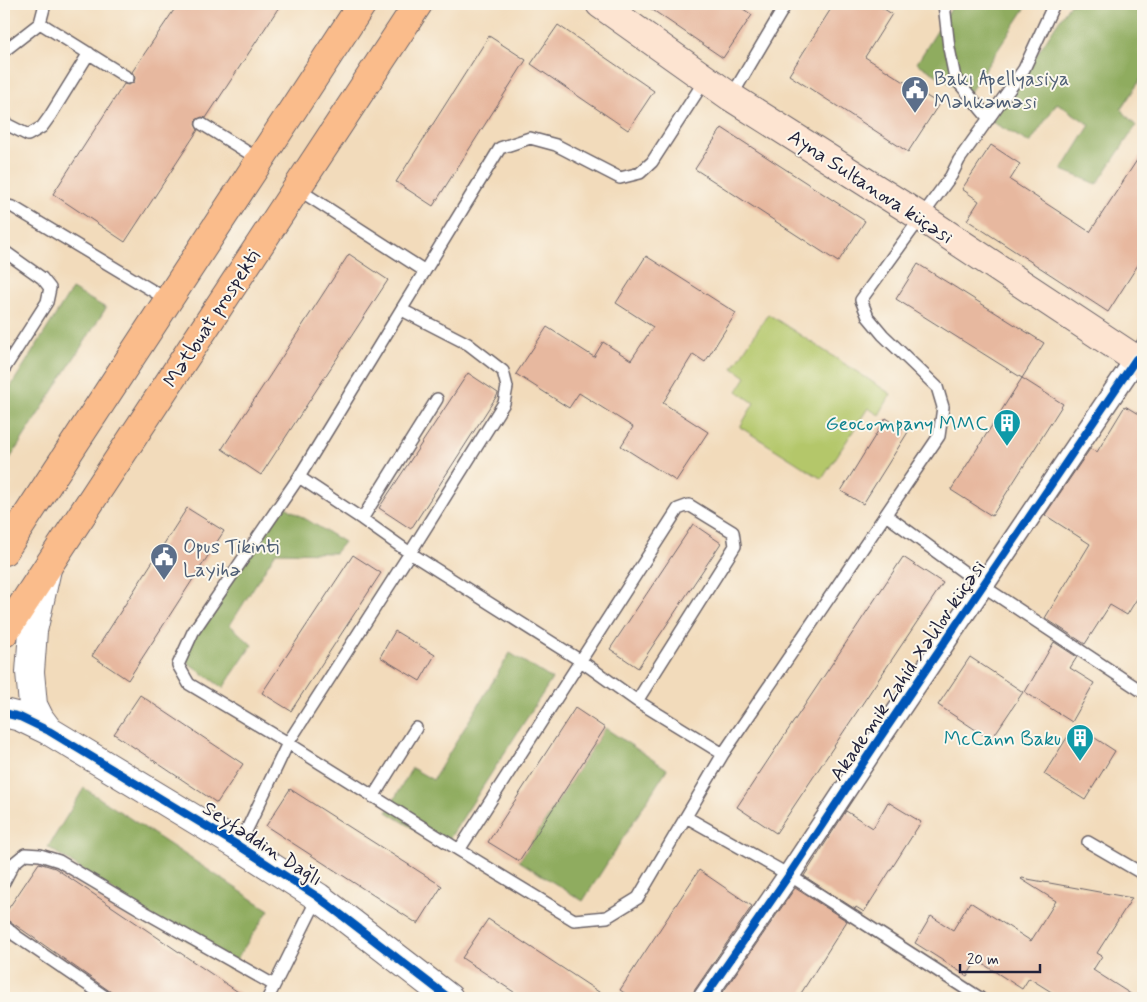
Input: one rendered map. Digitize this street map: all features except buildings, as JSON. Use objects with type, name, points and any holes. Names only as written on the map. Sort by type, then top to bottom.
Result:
[{"type":"main road","points":[[4,551],[362,4]]},
{"type":"main road","name":"Mətbuat prospekti","points":[[4,633],[418,4]]},
{"type":"main road","name":"Ayna Sultanova küçəsi","points":[[600,4],[731,97],[1141,356]]},
{"type":"street","name":"Akademik Zahid Xəlilov küçəsi","points":[[704,998],[789,876],[882,734],[1141,356]]},
{"type":"street","points":[[48,565],[33,631],[30,672],[32,705],[49,731]]},
{"type":"street","name":"Seyfəddin Dağlı","points":[[4,713],[20,717],[49,731],[239,846],[318,897],[449,998]]},
{"type":"lane","points":[[4,51],[40,23],[45,4]]},
{"type":"lane","points":[[731,97],[786,4]]},
{"type":"lane","points":[[944,4],[949,48],[955,78],[989,119]]},
{"type":"lane","points":[[705,80],[652,162],[640,173],[620,178],[556,145],[530,138],[500,148],[299,477],[192,632],[178,665],[189,684],[574,920],[608,917],[638,898],[724,754],[939,436],[943,407],[936,387],[883,335],[868,317],[861,300],[951,176],[959,160],[1024,69],[1054,4]]},
{"type":"lane","points":[[40,23],[128,78]]},
{"type":"lane","points":[[4,121],[28,135],[42,127],[89,53]]},
{"type":"lane","points":[[202,124],[260,160]]},
{"type":"lane","points":[[296,188],[425,271]]},
{"type":"lane","points":[[4,205],[13,207],[168,300]]},
{"type":"lane","points":[[4,251],[42,278],[50,288],[47,302],[4,369]]},
{"type":"lane","points":[[239,846],[288,743],[504,403],[507,388],[502,371],[468,344],[402,310]]},
{"type":"lane","points":[[362,519],[437,399]]},
{"type":"lane","points":[[299,477],[410,553],[581,661],[637,701],[724,754]]},
{"type":"lane","points":[[459,850],[678,509],[689,505],[733,532],[736,546],[637,701]]},
{"type":"lane","points":[[886,515],[983,586],[1143,692]]},
{"type":"lane","points":[[373,797],[416,728]]},
{"type":"lane","points":[[686,817],[789,876],[980,998]]},
{"type":"lane","points":[[1088,842],[1143,874]]},
{"type":"lane","points":[[4,882],[14,863],[25,854],[40,855],[59,861],[274,985]]},
{"type":"lane","points":[[268,998],[318,897]]},
{"type":"lane","points":[[4,926],[107,998]]},
{"type":"green space","points":[[954,4],[1028,4],[968,95],[917,63]]},
{"type":"green space","points":[[1070,4],[1143,4],[1143,76],[1121,109],[1136,126],[1097,184],[1062,170],[1090,125],[1057,103],[1030,143],[992,122]]},
{"type":"green space","points":[[72,289],[106,308],[4,468],[4,397]]},
{"type":"green space","points":[[768,314],[891,394],[879,415],[868,408],[822,479],[740,427],[754,403],[737,391],[746,377],[733,368]]},
{"type":"green space","points":[[279,503],[344,542],[335,553],[276,552],[230,625],[252,645],[223,688],[180,657]]},
{"type":"green space","points":[[510,653],[552,679],[444,847],[387,812],[412,768],[433,780]]},
{"type":"green space","points":[[605,728],[667,769],[583,901],[519,861]]},
{"type":"green space","points":[[84,788],[269,910],[230,969],[48,847]]},
{"type":"cycle path","points":[[704,998],[789,875],[1136,359]]},
{"type":"cycle path","points":[[4,713],[20,717],[49,731],[239,846],[318,897],[449,998]]},
{"type":"place","name":"Bakı Apellyasiya Məhkəməsi","points":[[915,114]]},
{"type":"place","name":"Geocompany MMC","points":[[1007,447]]},
{"type":"place","name":"Opus Tikinti Layihə","points":[[164,581]]},
{"type":"place","name":"McCann Baku","points":[[1080,762]]}]
